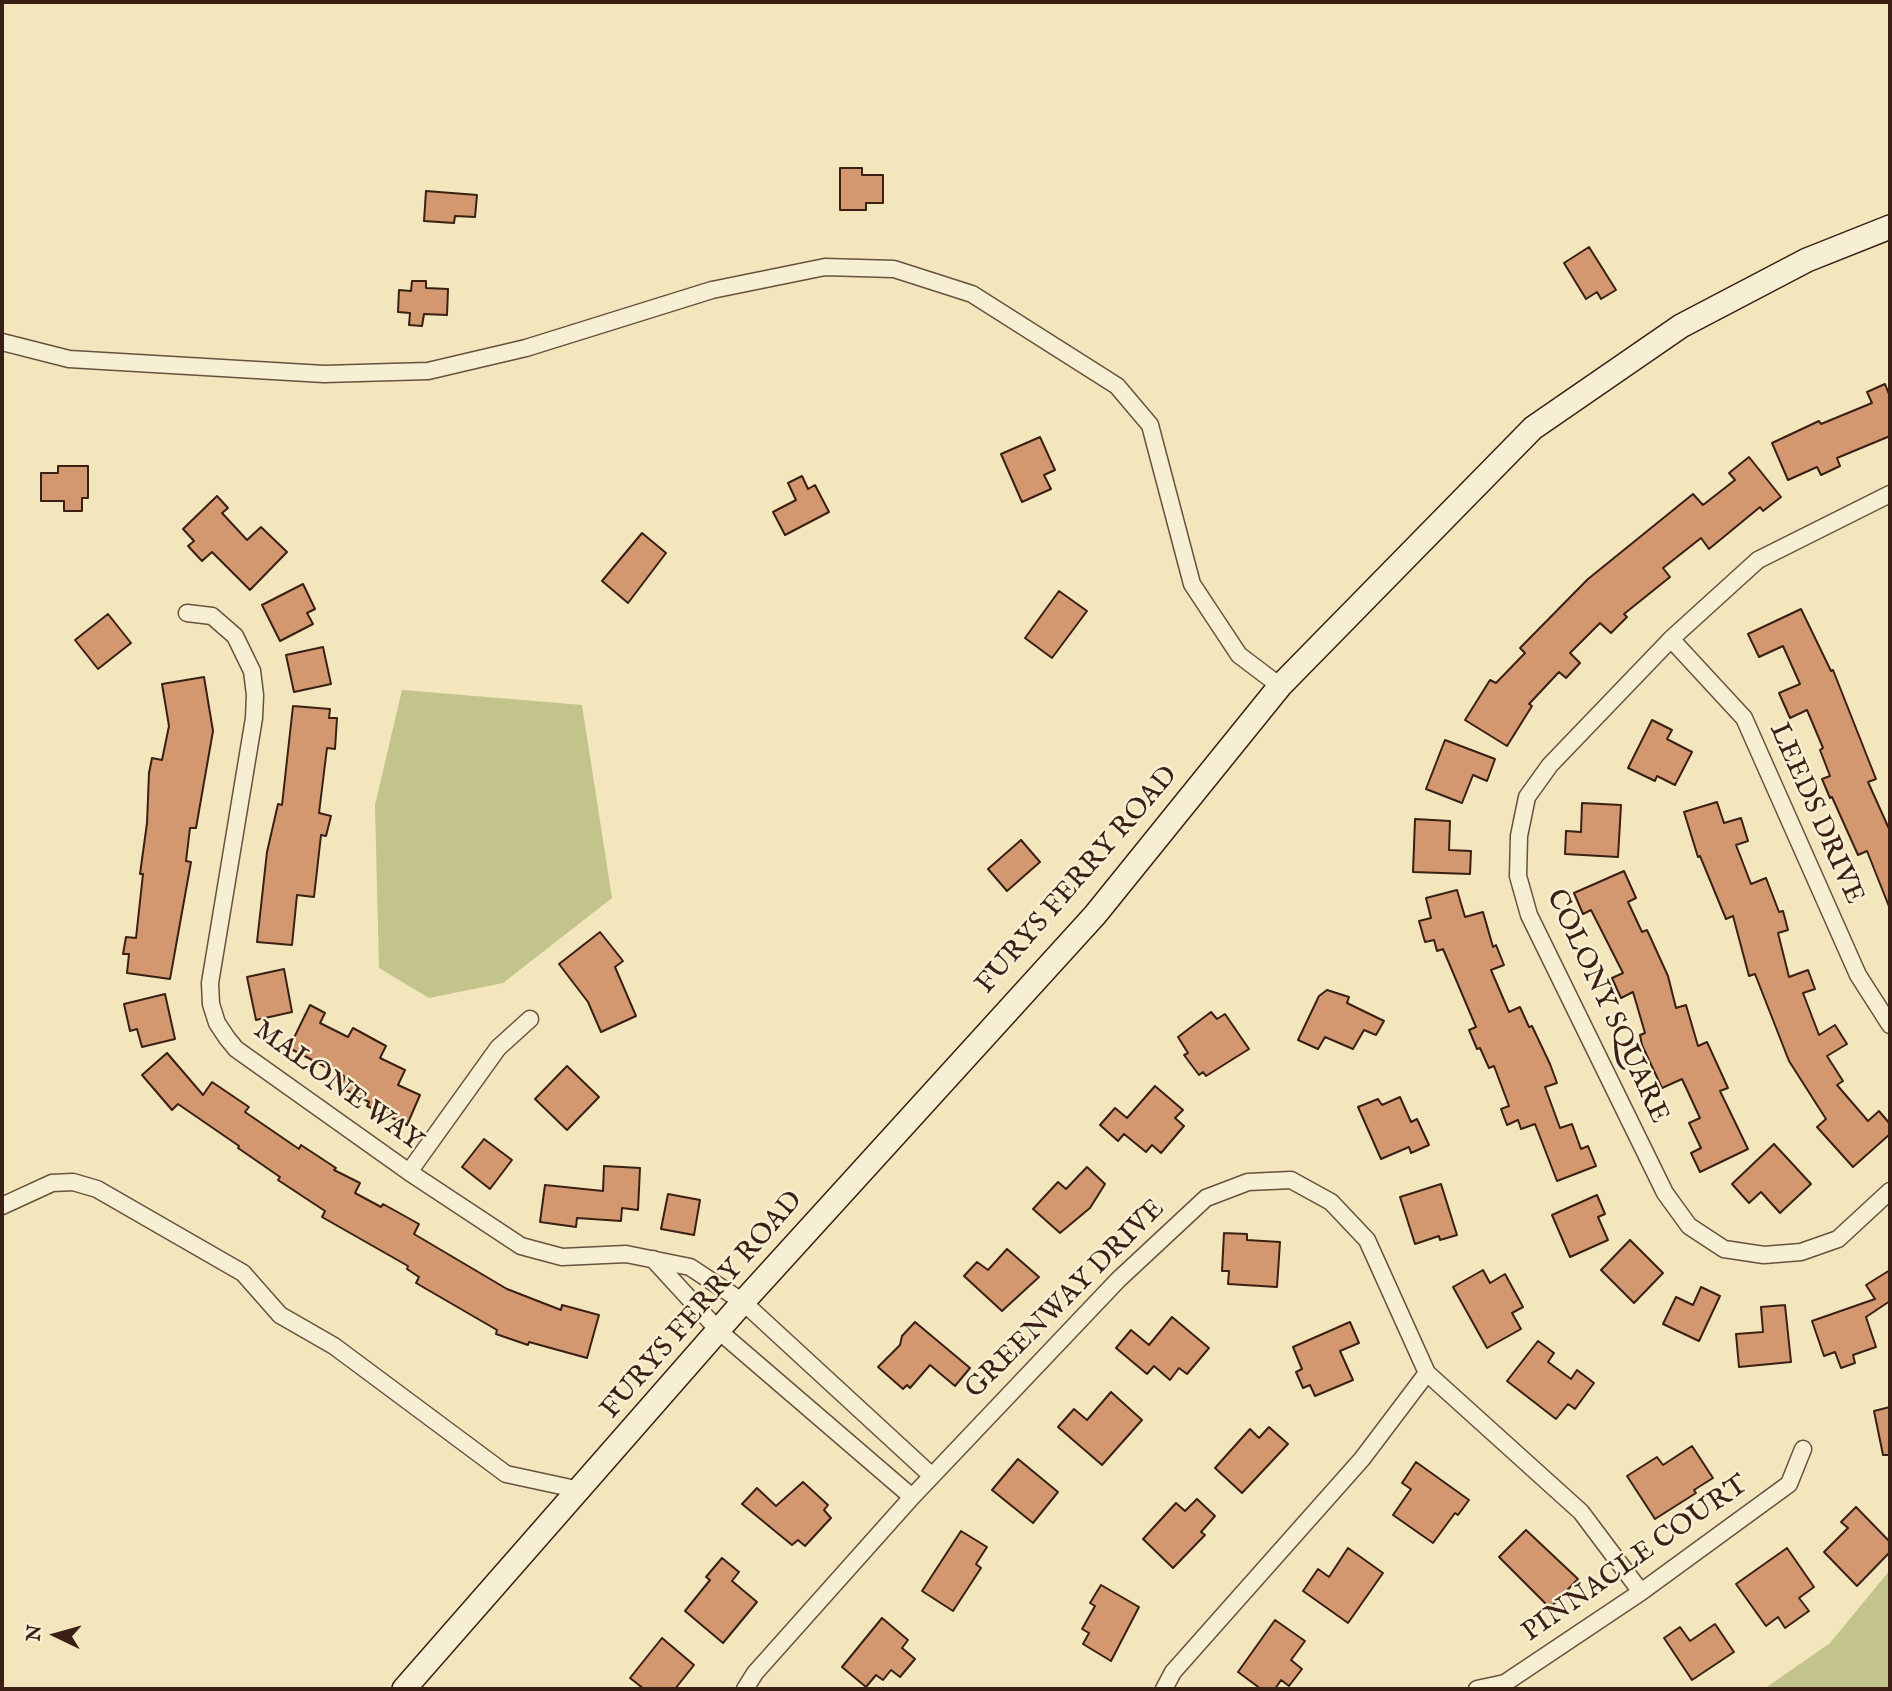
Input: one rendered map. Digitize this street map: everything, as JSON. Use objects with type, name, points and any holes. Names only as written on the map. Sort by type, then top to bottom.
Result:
[{"type":"main road","name":"FURYS FERRY ROAD","points":[[404,1689],[720,1332],[743,1302],[1095,915],[1280,686],[1533,428],[1681,326],[1807,260],[1890,228]]},
{"type":"street","points":[[2,342],[69,359],[324,374],[428,371],[526,348],[712,290],[825,267],[894,269],[972,293],[1116,386],[1150,425],[1192,584],[1239,656],[1280,686]]},
{"type":"street","name":"COLONY SQUARE","points":[[1890,495],[1758,559],[1671,639],[1550,765],[1527,797],[1519,836],[1518,876],[1529,915],[1665,1193],[1689,1226],[1724,1249],[1765,1255],[1801,1252],[1838,1239],[1890,1191]]},
{"type":"street","name":"MALONE WAY","points":[[187,613],[212,616],[235,636],[251,671],[255,695],[254,718],[211,983],[211,1004],[217,1023],[236,1049],[409,1172],[533,1252],[562,1258],[626,1254],[690,1267],[743,1302],[932,1476]]},
{"type":"street","name":"LEEDS DRIVE","points":[[1671,639],[1744,718],[1858,975],[1890,1025]]},
{"type":"street","points":[[409,1172],[498,1048],[530,1019]]},
{"type":"street","name":"GREENWAY DRIVE","points":[[746,1689],[755,1673],[912,1497],[1118,1280],[1206,1198],[1248,1182],[1291,1180],[1331,1202],[1367,1240],[1427,1373],[1581,1511],[1641,1592]]},
{"type":"street","points":[[2,1206],[52,1183],[73,1182],[97,1189],[243,1273],[280,1315],[334,1346],[506,1474],[580,1490]]},
{"type":"street","points":[[653,1259],[720,1332],[912,1497]]},
{"type":"street","points":[[1164,1689],[1173,1672],[1362,1459],[1427,1373]]},
{"type":"street","name":"PINNACLE COURT","points":[[1477,1689],[1505,1683],[1641,1592],[1789,1484],[1803,1449]]},
{"type":"green space","points":[[402,690],[582,705],[612,898],[503,983],[429,998],[379,968],[375,805]]},
{"type":"green space","points":[[1890,1570],[1890,1689],[1764,1689],[1830,1643]]},
{"type":"building","points":[[840,168],[862,168],[862,175],[883,175],[883,203],[866,203],[866,210],[840,210]]},
{"type":"building","points":[[426,191],[477,195],[475,217],[455,216],[454,223],[424,221]]},
{"type":"building","points":[[1589,247],[1616,290],[1601,299],[1597,292],[1586,299],[1564,263]]},
{"type":"building","points":[[412,281],[426,281],[426,288],[448,289],[447,315],[424,314],[422,326],[409,325],[410,313],[398,312],[399,290],[411,291]]},
{"type":"building","points":[[1885,384],[1890,397],[1890,436],[1837,458],[1840,466],[1821,475],[1817,467],[1788,480],[1772,443],[1819,421],[1821,424],[1872,403],[1867,392]]},
{"type":"building","points":[[1040,437],[1055,470],[1044,475],[1051,489],[1022,502],[1001,454]]},
{"type":"building","points":[[1749,457],[1781,497],[1763,511],[1760,507],[1709,549],[1701,538],[1663,568],[1670,577],[1624,614],[1627,617],[1611,633],[1600,623],[1570,653],[1580,663],[1566,678],[1559,672],[1529,704],[1532,706],[1507,746],[1465,720],[1490,680],[1496,683],[1525,653],[1520,648],[1588,579],[1693,494],[1703,505],[1735,480],[1729,473]]},
{"type":"building","points":[[58,466],[88,466],[88,498],[82,498],[82,511],[64,511],[64,501],[41,501],[41,473],[58,473]]},
{"type":"building","points":[[802,476],[808,489],[815,485],[829,512],[785,535],[773,512],[796,500],[788,483]]},
{"type":"building","points":[[217,496],[228,508],[222,513],[247,540],[261,527],[287,552],[250,590],[212,552],[202,561],[188,546],[194,541],[183,529]]},
{"type":"building","points":[[642,533],[666,553],[628,603],[602,581]]},
{"type":"building","points":[[303,584],[315,609],[307,613],[313,624],[280,641],[262,605]]},
{"type":"building","points":[[1059,591],[1087,611],[1052,658],[1025,638]]},
{"type":"building","points":[[1801,609],[1831,671],[1833,670],[1876,779],[1868,782],[1890,831],[1890,909],[1867,851],[1858,855],[1822,779],[1830,776],[1820,750],[1823,748],[1807,710],[1790,718],[1779,693],[1800,684],[1783,646],[1759,657],[1748,634]]},
{"type":"building","points":[[108,614],[131,643],[98,669],[75,640]]},
{"type":"building","points":[[323,647],[331,684],[294,692],[286,655]]},
{"type":"building","points":[[204,677],[213,731],[196,828],[190,828],[186,861],[191,862],[170,979],[127,973],[129,954],[123,954],[126,937],[136,938],[149,773],[152,758],[162,760],[169,726],[162,684]]},
{"type":"building","points":[[293,706],[330,709],[329,718],[337,718],[335,749],[327,748],[319,813],[331,816],[326,836],[321,835],[314,897],[297,895],[292,945],[257,942],[267,852],[278,804],[282,805]]},
{"type":"building","points":[[1652,720],[1672,730],[1667,739],[1692,752],[1675,785],[1657,776],[1655,781],[1628,768]]},
{"type":"building","points":[[1445,740],[1495,759],[1487,781],[1473,775],[1462,803],[1426,789]]},
{"type":"building","points":[[1717,802],[1724,823],[1741,818],[1748,841],[1736,845],[1751,884],[1766,878],[1779,912],[1783,911],[1788,930],[1778,933],[1789,977],[1808,970],[1815,989],[1803,993],[1819,1035],[1835,1025],[1847,1044],[1827,1056],[1843,1081],[1837,1085],[1868,1121],[1879,1111],[1890,1124],[1890,1134],[1853,1167],[1817,1127],[1826,1119],[1789,1061],[1755,974],[1749,976],[1733,916],[1726,919],[1700,856],[1698,857],[1684,812]]},
{"type":"building","points":[[1582,803],[1621,805],[1618,857],[1565,854],[1566,831],[1581,832]]},
{"type":"building","points":[[1415,819],[1450,821],[1449,850],[1471,851],[1470,874],[1413,872]]},
{"type":"building","points":[[1021,840],[1040,862],[1007,891],[988,869]]},
{"type":"building","points":[[1624,871],[1636,898],[1628,902],[1642,932],[1647,930],[1668,976],[1676,1008],[1686,1005],[1698,1046],[1707,1042],[1728,1088],[1720,1091],[1748,1149],[1700,1172],[1691,1153],[1701,1148],[1689,1123],[1700,1118],[1682,1079],[1662,1088],[1642,1045],[1640,1035],[1645,1033],[1633,992],[1621,998],[1612,978],[1623,973],[1591,910],[1583,914],[1574,893]]},
{"type":"building","points":[[1457,890],[1465,917],[1483,912],[1493,947],[1496,945],[1504,965],[1491,970],[1509,1012],[1520,1007],[1550,1064],[1557,1083],[1545,1087],[1560,1128],[1572,1124],[1581,1149],[1588,1146],[1596,1166],[1557,1181],[1535,1124],[1521,1129],[1518,1120],[1507,1125],[1501,1109],[1509,1106],[1494,1066],[1489,1068],[1480,1048],[1477,1049],[1469,1030],[1476,1027],[1443,949],[1437,951],[1434,940],[1425,942],[1419,921],[1431,918],[1426,898]]},
{"type":"building","points":[[600,932],[623,961],[615,967],[636,1016],[601,1032],[588,1002],[559,964]]},
{"type":"building","points":[[284,969],[292,1012],[256,1020],[247,977]]},
{"type":"building","points":[[1327,990],[1349,997],[1347,1003],[1384,1021],[1376,1035],[1364,1030],[1353,1049],[1325,1037],[1318,1049],[1298,1040],[1319,996]]},
{"type":"building","points":[[165,994],[175,1039],[142,1047],[137,1029],[130,1031],[124,1004]]},
{"type":"building","points":[[310,1005],[325,1013],[320,1023],[348,1037],[353,1028],[386,1046],[380,1058],[405,1070],[398,1085],[420,1095],[407,1125],[367,1106],[369,1102],[340,1087],[345,1077],[289,1048]]},
{"type":"building","points":[[1211,1012],[1217,1019],[1225,1014],[1249,1049],[1206,1076],[1203,1072],[1199,1075],[1184,1055],[1188,1053],[1178,1037]]},
{"type":"building","points":[[167,1053],[203,1095],[212,1082],[249,1107],[245,1112],[299,1149],[301,1145],[336,1168],[334,1170],[360,1183],[355,1193],[381,1207],[383,1204],[419,1224],[414,1234],[507,1289],[561,1310],[562,1305],[599,1315],[587,1358],[529,1342],[528,1345],[496,1334],[497,1330],[416,1283],[419,1277],[407,1269],[408,1266],[322,1217],[325,1211],[278,1180],[280,1177],[238,1148],[239,1146],[178,1104],[172,1110],[142,1075]]},
{"type":"building","points":[[567,1066],[599,1097],[567,1130],[535,1099]]},
{"type":"building","points":[[1155,1086],[1183,1110],[1175,1118],[1184,1126],[1161,1153],[1152,1145],[1146,1152],[1124,1134],[1118,1141],[1100,1125],[1115,1108],[1127,1118]]},
{"type":"building","points":[[1400,1097],[1411,1122],[1417,1119],[1429,1145],[1411,1153],[1409,1147],[1381,1159],[1358,1107],[1378,1099],[1382,1105]]},
{"type":"building","points":[[484,1139],[512,1160],[490,1189],[462,1167]]},
{"type":"building","points":[[1774,1144],[1811,1184],[1780,1213],[1761,1192],[1749,1203],[1732,1184]]},
{"type":"building","points":[[604,1166],[640,1168],[638,1210],[622,1208],[621,1221],[577,1218],[576,1227],[540,1222],[545,1185],[603,1191]]},
{"type":"building","points":[[1087,1167],[1105,1184],[1090,1208],[1060,1233],[1033,1209],[1058,1182],[1066,1189]]},
{"type":"building","points":[[1441,1184],[1457,1235],[1440,1240],[1439,1236],[1415,1244],[1400,1197]]},
{"type":"building","points":[[668,1194],[700,1200],[694,1235],[661,1229]]},
{"type":"building","points":[[1597,1195],[1605,1214],[1598,1217],[1608,1240],[1570,1257],[1552,1215]]},
{"type":"building","points":[[1224,1233],[1247,1234],[1247,1240],[1280,1242],[1277,1287],[1228,1284],[1229,1271],[1222,1271]]},
{"type":"building","points":[[1630,1240],[1663,1273],[1634,1303],[1601,1270]]},
{"type":"building","points":[[1007,1249],[1039,1277],[1002,1311],[964,1276],[977,1262],[988,1270]]},
{"type":"building","points":[[1483,1270],[1490,1283],[1505,1274],[1523,1307],[1512,1313],[1521,1329],[1487,1348],[1453,1287]]},
{"type":"building","points":[[1890,1270],[1890,1301],[1866,1317],[1876,1347],[1853,1355],[1855,1363],[1841,1368],[1835,1352],[1824,1356],[1812,1321],[1875,1299],[1866,1285]]},
{"type":"building","points":[[1701,1287],[1720,1296],[1699,1341],[1663,1324],[1676,1297],[1693,1305]]},
{"type":"building","points":[[1785,1305],[1791,1362],[1739,1367],[1736,1334],[1763,1332],[1761,1307]]},
{"type":"building","points":[[1172,1317],[1209,1348],[1187,1374],[1179,1368],[1170,1380],[1154,1366],[1147,1374],[1116,1348],[1131,1330],[1149,1345]]},
{"type":"building","points":[[915,1322],[970,1368],[955,1386],[930,1365],[910,1388],[907,1385],[903,1389],[878,1367],[900,1345],[902,1336]]},
{"type":"building","points":[[1350,1322],[1359,1343],[1340,1351],[1353,1380],[1315,1396],[1310,1385],[1303,1388],[1296,1372],[1302,1369],[1293,1347]]},
{"type":"building","points":[[1538,1341],[1554,1353],[1548,1362],[1571,1379],[1577,1370],[1594,1383],[1575,1409],[1568,1404],[1556,1419],[1507,1381]]},
{"type":"building","points":[[1111,1392],[1142,1420],[1102,1465],[1058,1427],[1074,1409],[1087,1420]]},
{"type":"building","points":[[1890,1407],[1890,1455],[1883,1455],[1874,1411]]},
{"type":"building","points":[[1269,1427],[1288,1444],[1242,1493],[1215,1468],[1250,1429],[1259,1438]]},
{"type":"building","points":[[1692,1446],[1713,1478],[1694,1490],[1696,1493],[1655,1519],[1627,1476],[1657,1457],[1663,1465]]},
{"type":"building","points":[[1018,1459],[1058,1492],[1033,1523],[992,1490]]},
{"type":"building","points":[[1416,1462],[1469,1500],[1458,1515],[1455,1513],[1433,1543],[1393,1515],[1411,1489],[1402,1483]]},
{"type":"building","points":[[803,1482],[828,1505],[824,1510],[831,1518],[805,1546],[798,1540],[792,1545],[742,1504],[757,1488],[776,1506]]},
{"type":"building","points":[[1197,1499],[1215,1516],[1201,1532],[1205,1535],[1173,1568],[1143,1539],[1176,1503],[1185,1511]]},
{"type":"building","points":[[1856,1507],[1890,1542],[1890,1552],[1857,1586],[1824,1552],[1848,1528],[1841,1522]]},
{"type":"building","points":[[1526,1530],[1578,1579],[1550,1608],[1499,1557]]},
{"type":"building","points":[[961,1531],[987,1547],[976,1564],[981,1568],[953,1611],[922,1591]]},
{"type":"building","points":[[1348,1548],[1383,1573],[1348,1623],[1303,1591],[1318,1569],[1329,1577]]},
{"type":"building","points":[[1787,1548],[1814,1587],[1799,1598],[1809,1611],[1785,1628],[1778,1617],[1766,1626],[1736,1584]]},
{"type":"building","points":[[722,1558],[739,1572],[732,1581],[757,1602],[723,1643],[685,1611],[710,1580],[706,1577]]},
{"type":"building","points":[[1101,1585],[1139,1607],[1111,1661],[1083,1644],[1089,1633],[1082,1629],[1095,1606],[1090,1603]]},
{"type":"building","points":[[882,1618],[908,1640],[902,1648],[915,1659],[900,1677],[891,1670],[883,1680],[876,1675],[866,1687],[842,1667]]},
{"type":"building","points":[[1275,1620],[1305,1641],[1291,1660],[1302,1669],[1289,1686],[1281,1680],[1275,1689],[1261,1689],[1238,1672]]},
{"type":"building","points":[[1715,1624],[1734,1652],[1692,1680],[1664,1638],[1680,1627],[1690,1641]]},
{"type":"building","points":[[662,1638],[694,1665],[675,1689],[644,1689],[630,1678]]}]
